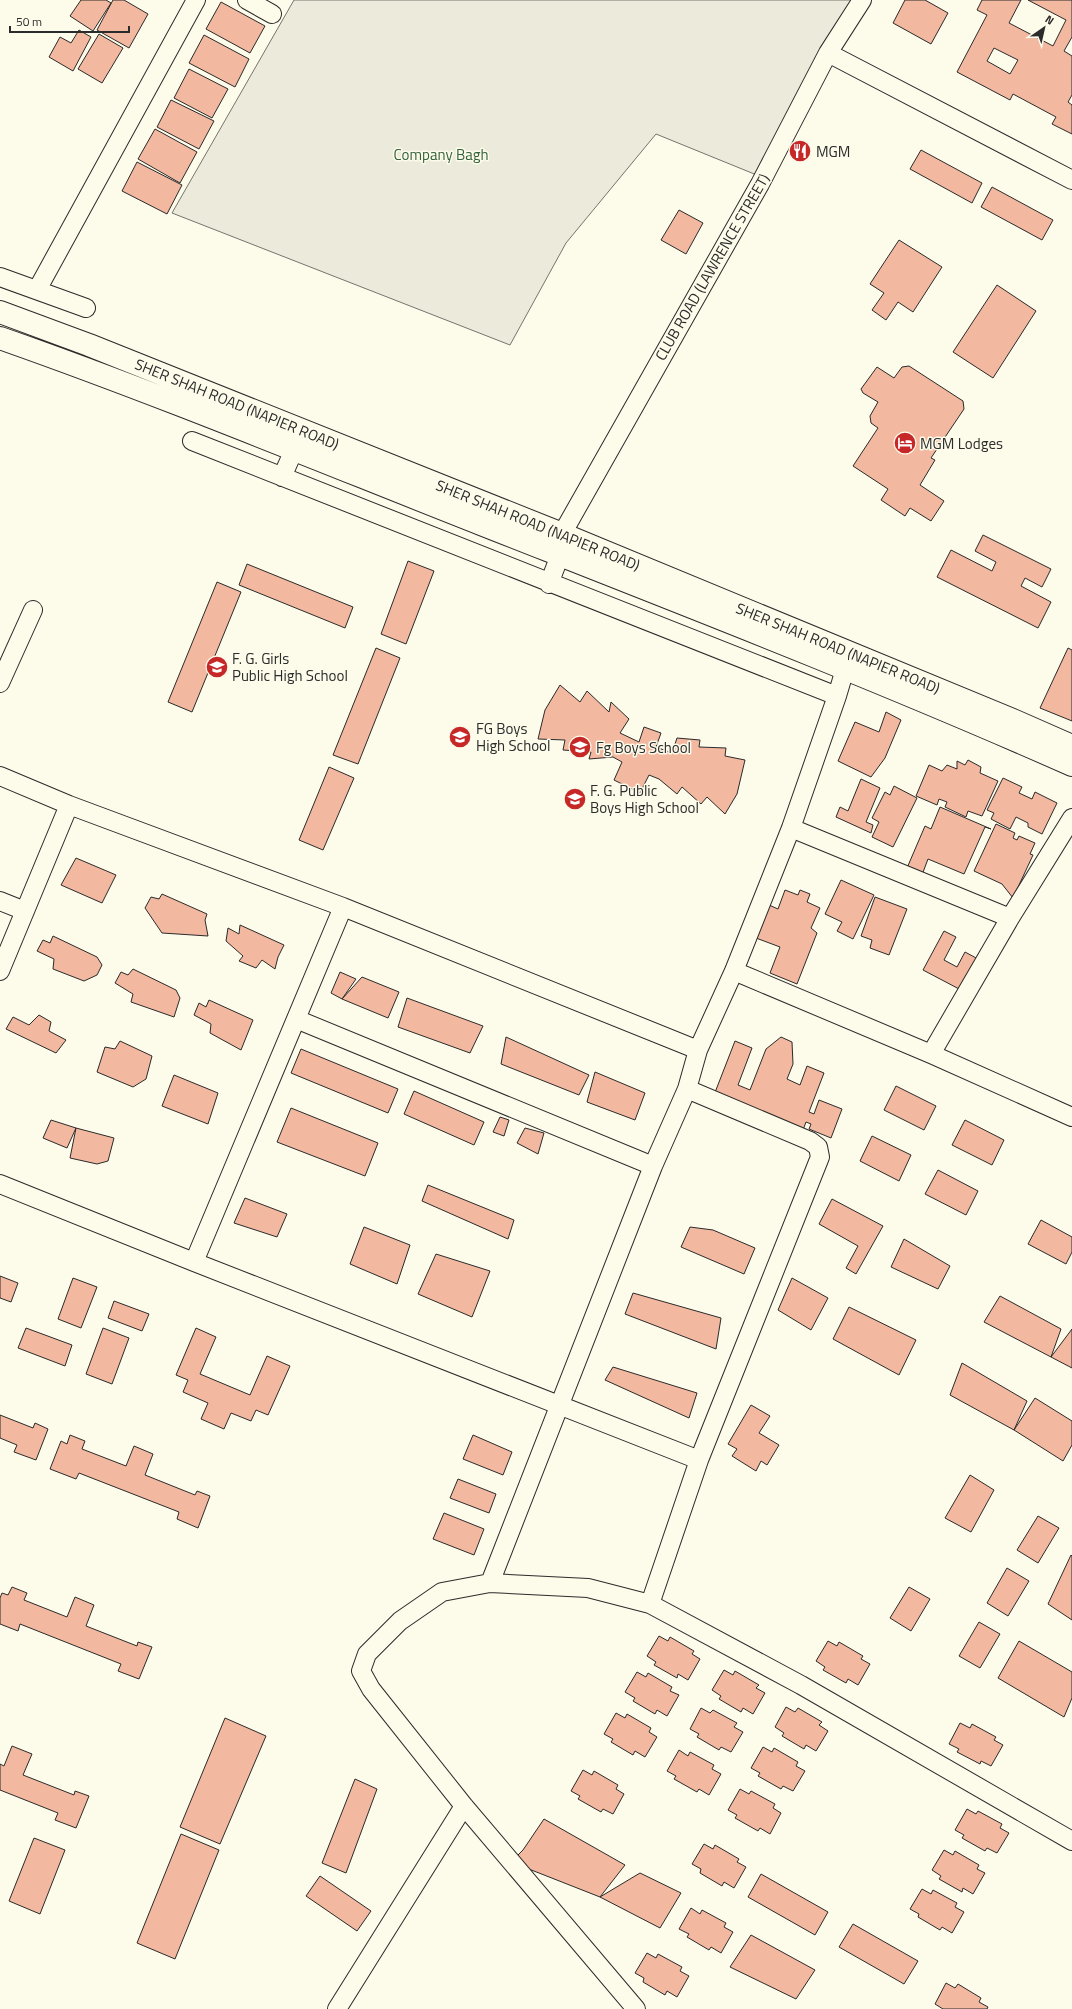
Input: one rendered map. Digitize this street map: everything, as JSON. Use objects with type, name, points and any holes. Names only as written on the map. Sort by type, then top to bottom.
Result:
[{"type":"main road","name":"SHER SHAH ROAD (NAPIER ROAD)","points":[[0,312],[89,345],[561,545],[845,669],[966,718],[1072,765]]},
{"type":"main road","name":"SHER SHAH ROAD (NAPIER ROAD)","points":[[0,338],[100,372],[294,450],[561,545],[840,649],[1072,746]]},
{"type":"street","points":[[37,290],[196,0]]},
{"type":"street","points":[[246,0],[272,14]]},
{"type":"street","name":"CLUB ROAD (LAWRENCE STREET)","points":[[549,584],[561,545],[760,184],[828,53],[862,0]]},
{"type":"street","points":[[828,53],[1072,180]]},
{"type":"street","points":[[0,277],[86,308]]},
{"type":"street","points":[[192,441],[549,584],[837,696]]},
{"type":"street","points":[[282,477],[294,450]]},
{"type":"street","points":[[0,683],[33,610]]},
{"type":"street","points":[[490,1583],[653,1166],[687,1089],[698,1050],[734,971],[791,828],[845,669],[840,649]]},
{"type":"street","points":[[0,776],[69,805],[343,907],[698,1050]]},
{"type":"street","points":[[0,971],[69,805]]},
{"type":"street","points":[[931,1054],[1010,918],[1072,818]]},
{"type":"street","points":[[791,828],[1010,918]]},
{"type":"street","points":[[0,901],[25,911]]},
{"type":"street","points":[[194,1262],[343,907]]},
{"type":"street","points":[[734,971],[931,1054],[1072,1116]]},
{"type":"street","points":[[296,1019],[653,1166]]},
{"type":"street","points":[[650,1604],[699,1460],[820,1157],[818,1147],[810,1141],[687,1089]]},
{"type":"street","points":[[0,1184],[194,1262],[699,1460]]},
{"type":"street","points":[[636,2009],[464,1806],[371,1688],[360,1671],[367,1654],[400,1621],[442,1592],[490,1583],[588,1588],[650,1604],[801,1685],[1072,1841]]},
{"type":"street","points":[[337,2009],[464,1806]]},
{"type":"green space","name":"Company Bagh","points":[[294,0],[866,0],[769,180],[656,134],[566,243],[510,345],[172,213]]},
{"type":"building","points":[[81,0],[106,0],[111,3],[93,31],[70,16]]},
{"type":"building","points":[[113,0],[124,0],[148,14],[129,48],[97,30]]},
{"type":"building","points":[[905,0],[925,0],[948,13],[931,44],[893,23]]},
{"type":"building","points":[[982,0],[1021,0],[1009,23],[1053,46],[1066,20],[1028,0],[1072,0],[1072,37],[1064,51],[1072,56],[1072,95],[1068,102],[1072,105],[1072,134],[1052,124],[1056,117],[1013,94],[1010,100],[957,72],[987,15],[977,10]],"holes":[[[994,48],[1018,60],[1010,74],[987,61]]]},
{"type":"building","points":[[221,2],[265,26],[250,53],[206,29]]},
{"type":"building","points":[[79,30],[91,37],[73,71],[49,57],[60,37],[71,43]]},
{"type":"building","points":[[99,34],[123,48],[102,83],[78,69]]},
{"type":"building","points":[[204,35],[249,59],[235,87],[189,63]]},
{"type":"building","points":[[189,69],[228,89],[212,118],[174,98]]},
{"type":"building","points":[[171,100],[214,121],[199,149],[157,127]]},
{"type":"building","points":[[155,129],[197,152],[180,183],[138,159]]},
{"type":"building","points":[[921,150],[982,183],[972,203],[910,169]]},
{"type":"building","points":[[137,162],[182,185],[167,214],[122,191]]},
{"type":"building","points":[[992,187],[1053,220],[1042,240],[981,207]]},
{"type":"building","points":[[679,210],[703,223],[686,254],[661,240]]},
{"type":"building","points":[[899,240],[942,267],[913,312],[898,302],[886,320],[872,310],[884,293],[870,284]]},
{"type":"building","points":[[997,285],[1036,311],[993,378],[953,352]]},
{"type":"building","name":"MGM Lodges","points":[[909,366],[963,401],[964,409],[931,458],[935,460],[920,485],[944,501],[931,521],[910,508],[905,516],[881,500],[888,489],[853,466],[878,428],[871,423],[870,416],[878,402],[863,393],[861,389],[877,367],[894,378],[902,367]]},
{"type":"building","points":[[983,535],[1051,569],[1042,587],[1025,578],[1021,586],[1051,602],[1038,628],[937,577],[951,550],[992,571],[996,562],[975,551]]},
{"type":"building","points":[[408,561],[434,571],[406,644],[381,634]]},
{"type":"building","points":[[247,564],[353,607],[345,628],[239,585]]},
{"type":"building","points":[[217,582],[241,592],[192,712],[168,702]]},
{"type":"building","points":[[376,648],[400,658],[358,764],[333,755]]},
{"type":"building","points":[[1068,648],[1072,650],[1072,721],[1040,708]]},
{"type":"building","points":[[560,685],[580,702],[587,691],[609,712],[611,702],[629,719],[620,733],[639,742],[644,727],[661,733],[656,747],[672,753],[677,738],[700,740],[699,747],[726,748],[725,756],[745,760],[737,794],[725,814],[707,797],[701,804],[682,787],[677,794],[659,779],[649,775],[640,793],[614,780],[622,762],[613,757],[589,759],[591,752],[563,750],[565,740],[538,739],[545,710]]},
{"type":"building","points":[[886,712],[901,720],[885,758],[871,777],[838,761],[855,722],[879,732]]},
{"type":"building","points":[[968,760],[981,767],[980,773],[998,781],[982,816],[968,811],[966,817],[945,807],[947,802],[939,799],[937,805],[916,796],[929,765],[942,771],[947,765],[957,769],[957,761],[965,765]]},
{"type":"building","points":[[329,767],[354,778],[323,850],[299,840]]},
{"type":"building","points":[[1003,778],[1022,787],[1019,793],[1032,799],[1035,792],[1057,803],[1042,834],[1028,827],[1028,823],[1016,817],[1010,829],[991,819],[994,813],[987,810]]},
{"type":"building","points":[[861,779],[880,788],[866,822],[873,825],[871,833],[836,817],[840,807],[848,811]]},
{"type":"building","points":[[894,786],[917,798],[893,847],[872,837],[879,822],[872,818],[885,792],[890,795]]},
{"type":"building","points":[[940,807],[991,829],[985,827],[964,874],[928,859],[922,875],[907,868],[925,826],[931,829]]},
{"type":"building","points":[[996,824],[1015,833],[1013,838],[1017,840],[1019,836],[1035,843],[1030,854],[1033,855],[1013,898],[1002,884],[974,871]]},
{"type":"building","points":[[76,858],[116,875],[102,903],[61,885]]},
{"type":"building","points":[[841,880],[874,895],[853,939],[837,931],[842,922],[825,914]]},
{"type":"building","points":[[785,890],[798,895],[800,890],[810,894],[807,902],[820,908],[811,928],[817,933],[797,984],[770,973],[780,947],[756,938],[769,905],[778,909]]},
{"type":"building","points":[[162,894],[207,914],[205,920],[208,936],[162,933],[145,908],[151,897],[159,899]]},
{"type":"building","points":[[875,897],[907,909],[889,955],[870,948],[872,940],[861,936]]},
{"type":"building","points":[[240,925],[284,945],[278,957],[275,969],[262,960],[256,968],[239,961],[243,956],[226,941],[228,928],[239,934]]},
{"type":"building","points":[[944,931],[956,937],[944,960],[957,967],[965,952],[978,959],[961,990],[923,970]]},
{"type":"building","points":[[53,936],[97,957],[102,965],[97,975],[84,981],[53,969],[54,959],[37,951],[43,940],[50,943]]},
{"type":"building","points":[[133,969],[176,990],[180,998],[174,1017],[131,1002],[133,994],[115,983],[121,972],[128,975]]},
{"type":"building","points":[[340,972],[356,979],[342,999],[331,993]]},
{"type":"building","points":[[362,977],[399,992],[388,1018],[342,999]]},
{"type":"building","points":[[407,998],[483,1026],[470,1053],[398,1027]]},
{"type":"building","points":[[209,1000],[253,1020],[241,1050],[210,1033],[211,1024],[194,1015],[199,1003],[206,1007]]},
{"type":"building","points":[[39,1015],[51,1022],[49,1031],[66,1040],[56,1053],[6,1029],[13,1017],[29,1025]]},
{"type":"building","points":[[506,1037],[589,1075],[579,1095],[501,1064]]},
{"type":"building","points":[[781,1037],[792,1042],[793,1064],[787,1079],[800,1085],[807,1066],[824,1073],[809,1112],[814,1114],[819,1100],[842,1109],[831,1138],[809,1129],[811,1124],[806,1122],[803,1130],[714,1095],[735,1041],[752,1048],[738,1085],[750,1090],[766,1049]]},
{"type":"building","points":[[120,1041],[152,1056],[146,1079],[133,1087],[97,1072],[105,1047],[115,1049]]},
{"type":"building","points":[[301,1049],[398,1089],[388,1113],[291,1073]]},
{"type":"building","points":[[595,1072],[645,1093],[635,1120],[587,1102]]},
{"type":"building","points":[[174,1075],[218,1093],[208,1124],[162,1106]]},
{"type":"building","points":[[896,1086],[936,1106],[924,1130],[884,1110]]},
{"type":"building","points":[[414,1091],[484,1122],[474,1145],[404,1114]]},
{"type":"building","points":[[291,1108],[378,1143],[365,1176],[277,1142]]},
{"type":"building","points":[[500,1117],[509,1120],[504,1136],[493,1132]]},
{"type":"building","points":[[51,1120],[76,1128],[67,1148],[43,1138]]},
{"type":"building","points":[[965,1120],[1004,1140],[992,1165],[952,1145]]},
{"type":"building","points":[[76,1128],[114,1138],[108,1161],[97,1164],[70,1158]]},
{"type":"building","points":[[525,1128],[544,1133],[538,1154],[517,1143]]},
{"type":"building","points":[[872,1136],[911,1155],[899,1181],[860,1161]]},
{"type":"building","points":[[938,1170],[978,1191],[966,1215],[925,1194]]},
{"type":"building","points":[[428,1185],[514,1220],[508,1239],[422,1201]]},
{"type":"building","points":[[245,1198],[287,1214],[277,1237],[234,1223]]},
{"type":"building","points":[[832,1199],[883,1226],[856,1274],[846,1268],[858,1246],[819,1224]]},
{"type":"building","points":[[1041,1220],[1072,1237],[1072,1252],[1066,1264],[1028,1244]]},
{"type":"building","points":[[364,1227],[410,1245],[397,1284],[350,1264]]},
{"type":"building","points":[[690,1227],[713,1230],[755,1248],[744,1274],[681,1247]]},
{"type":"building","points":[[904,1239],[950,1266],[938,1289],[891,1267]]},
{"type":"building","points":[[436,1254],[490,1271],[472,1317],[418,1294]]},
{"type":"building","points":[[0,1276],[18,1283],[11,1302],[0,1298]]},
{"type":"building","points":[[73,1278],[97,1287],[81,1328],[58,1319]]},
{"type":"building","points":[[792,1278],[828,1298],[811,1330],[778,1310]]},
{"type":"building","points":[[633,1293],[721,1318],[716,1349],[625,1314]]},
{"type":"building","points":[[1000,1296],[1061,1329],[1051,1357],[984,1322]]},
{"type":"building","points":[[114,1301],[149,1314],[142,1331],[108,1318]]},
{"type":"building","points":[[849,1307],[916,1340],[899,1375],[833,1339]]},
{"type":"building","points":[[26,1328],[72,1345],[65,1366],[18,1348]]},
{"type":"building","points":[[103,1328],[129,1338],[112,1384],[86,1374]]},
{"type":"building","points":[[196,1328],[216,1337],[200,1374],[250,1395],[267,1356],[290,1366],[268,1415],[256,1410],[251,1421],[231,1413],[224,1429],[201,1419],[208,1403],[183,1392],[188,1380],[176,1375]]},
{"type":"building","points":[[1072,1329],[1072,1368],[1051,1357]]},
{"type":"building","points":[[962,1363],[1027,1401],[1014,1430],[950,1395]]},
{"type":"building","points":[[613,1367],[697,1393],[689,1418],[605,1380]]},
{"type":"building","points":[[1035,1398],[1072,1421],[1072,1445],[1063,1461],[1014,1430]]},
{"type":"building","points":[[751,1405],[770,1416],[759,1433],[779,1445],[767,1465],[761,1461],[756,1471],[732,1456],[737,1449],[728,1444]]},
{"type":"building","points":[[0,1415],[33,1428],[35,1423],[48,1429],[36,1460],[14,1452],[17,1445],[0,1438]]},
{"type":"building","points":[[70,1435],[85,1441],[82,1449],[126,1466],[134,1446],[153,1454],[145,1475],[195,1495],[197,1491],[210,1496],[198,1528],[177,1519],[179,1512],[79,1473],[76,1479],[50,1469],[61,1441],[67,1444]]},
{"type":"building","points":[[473,1435],[512,1452],[503,1475],[463,1459]]},
{"type":"building","points":[[970,1475],[994,1490],[971,1532],[945,1518]]},
{"type":"building","points":[[458,1479],[496,1494],[489,1513],[450,1498]]},
{"type":"building","points":[[444,1513],[484,1529],[474,1555],[433,1539]]},
{"type":"building","points":[[1038,1516],[1059,1528],[1038,1563],[1017,1550]]},
{"type":"building","points":[[1071,1555],[1072,1556],[1072,1620],[1048,1604]]},
{"type":"building","points":[[1007,1568],[1029,1581],[1008,1616],[987,1603]]},
{"type":"building","points":[[12,1587],[27,1593],[24,1600],[67,1617],[75,1597],[94,1605],[86,1626],[137,1646],[138,1642],[152,1647],[139,1679],[118,1671],[121,1664],[20,1624],[18,1631],[0,1624],[0,1598],[2,1593],[8,1595]]},
{"type":"building","points":[[909,1587],[930,1599],[911,1631],[890,1618]]},
{"type":"building","points":[[979,1622],[1000,1634],[980,1668],[959,1656]]},
{"type":"building","points":[[659,1636],[668,1641],[670,1637],[694,1651],[692,1654],[700,1659],[688,1680],[678,1674],[677,1678],[654,1665],[656,1662],[647,1656]]},
{"type":"building","points":[[828,1641],[837,1646],[839,1642],[863,1656],[861,1659],[870,1664],[858,1685],[848,1679],[846,1683],[823,1670],[825,1667],[816,1661]]},
{"type":"building","points":[[1019,1641],[1072,1672],[1072,1698],[1064,1717],[998,1678]]},
{"type":"building","points":[[724,1670],[733,1675],[735,1671],[759,1685],[756,1688],[765,1693],[753,1714],[743,1708],[741,1712],[719,1699],[721,1696],[712,1690]]},
{"type":"building","points":[[637,1672],[646,1677],[648,1673],[672,1687],[670,1691],[679,1695],[667,1716],[657,1710],[655,1714],[633,1701],[635,1698],[625,1692]]},
{"type":"building","points":[[786,1707],[795,1712],[798,1708],[822,1722],[819,1725],[828,1731],[816,1751],[806,1745],[804,1749],[782,1736],[784,1733],[775,1727]]},
{"type":"building","points":[[701,1708],[710,1713],[713,1710],[737,1723],[734,1727],[743,1732],[731,1752],[721,1747],[719,1750],[697,1737],[699,1734],[690,1729]]},
{"type":"building","points":[[616,1713],[625,1718],[627,1714],[651,1728],[649,1732],[657,1737],[645,1757],[635,1751],[633,1755],[611,1742],[613,1739],[604,1734]]},
{"type":"building","points":[[225,1718],[266,1736],[220,1844],[180,1827]]},
{"type":"building","points":[[960,1723],[970,1728],[972,1724],[996,1737],[994,1740],[1003,1745],[991,1766],[981,1761],[980,1764],[957,1752],[959,1749],[949,1744]]},
{"type":"building","points":[[12,1746],[32,1754],[23,1775],[74,1795],[75,1791],[89,1796],[76,1828],[55,1820],[58,1813],[0,1790],[0,1764],[4,1766]]},
{"type":"building","points":[[763,1747],[772,1752],[774,1748],[798,1762],[796,1766],[805,1771],[793,1791],[783,1786],[781,1789],[758,1776],[760,1773],[751,1768]]},
{"type":"building","points":[[679,1750],[688,1756],[690,1752],[714,1765],[712,1769],[721,1774],[709,1795],[699,1789],[697,1792],[674,1779],[676,1776],[667,1771]]},
{"type":"building","points":[[583,1770],[592,1775],[594,1771],[618,1785],[616,1789],[624,1794],[613,1814],[603,1809],[601,1812],[578,1799],[580,1796],[571,1791]]},
{"type":"building","points":[[355,1779],[377,1789],[346,1873],[322,1863]]},
{"type":"building","points":[[740,1789],[749,1794],[751,1791],[775,1804],[773,1808],[781,1813],[770,1834],[760,1828],[758,1831],[735,1818],[737,1815],[728,1810]]},
{"type":"building","points":[[967,1809],[976,1814],[978,1811],[1002,1824],[1000,1828],[1009,1833],[997,1853],[987,1848],[985,1851],[962,1838],[964,1835],[955,1830]]},
{"type":"building","points":[[544,1819],[625,1865],[600,1897],[511,1862],[523,1850]]},
{"type":"building","points":[[181,1834],[219,1850],[175,1959],[137,1943]]},
{"type":"building","points":[[34,1838],[65,1850],[40,1914],[9,1901]]},
{"type":"building","points":[[704,1844],[713,1849],[715,1845],[739,1859],[737,1862],[746,1867],[734,1888],[724,1882],[722,1886],[700,1873],[701,1869],[692,1864]]},
{"type":"building","points":[[944,1850],[953,1855],[955,1851],[979,1865],[977,1869],[985,1873],[973,1894],[963,1888],[962,1892],[939,1879],[941,1876],[932,1870]]},
{"type":"building","points":[[640,1873],[681,1893],[660,1928],[600,1897]]},
{"type":"building","points":[[761,1874],[828,1912],[815,1935],[748,1897]]},
{"type":"building","points":[[320,1876],[371,1911],[357,1931],[306,1896]]},
{"type":"building","points":[[922,1889],[931,1894],[933,1890],[957,1903],[955,1907],[964,1912],[952,1933],[942,1927],[940,1930],[918,1917],[919,1914],[910,1909]]},
{"type":"building","points":[[691,1908],[700,1914],[702,1910],[726,1923],[724,1927],[733,1932],[721,1953],[711,1947],[709,1950],[687,1937],[689,1934],[679,1929]]},
{"type":"building","points":[[853,1924],[918,1961],[904,1984],[839,1947]]},
{"type":"building","points":[[751,1935],[815,1970],[796,1999],[730,1967]]},
{"type":"building","points":[[647,1953],[656,1958],[658,1954],[682,1967],[680,1971],[689,1976],[677,1997],[667,1991],[665,1995],[643,1982],[644,1978],[635,1973]]},
{"type":"building","points":[[946,1983],[955,1988],[958,1984],[981,1998],[979,2002],[988,2007],[987,2009],[943,2009],[935,2004]]},
{"type":"place","name":"MGM","points":[[800,151]]},
{"type":"place","name":"MGM Lodges","points":[[905,443]]},
{"type":"place","name":"F. G. Girls Public High School","points":[[217,667]]},
{"type":"place","name":"FG Boys High School","points":[[460,737]]},
{"type":"place","name":"Fg Boys School","points":[[580,747]]},
{"type":"place","name":"F. G. Public Boys High School","points":[[575,799]]}]
